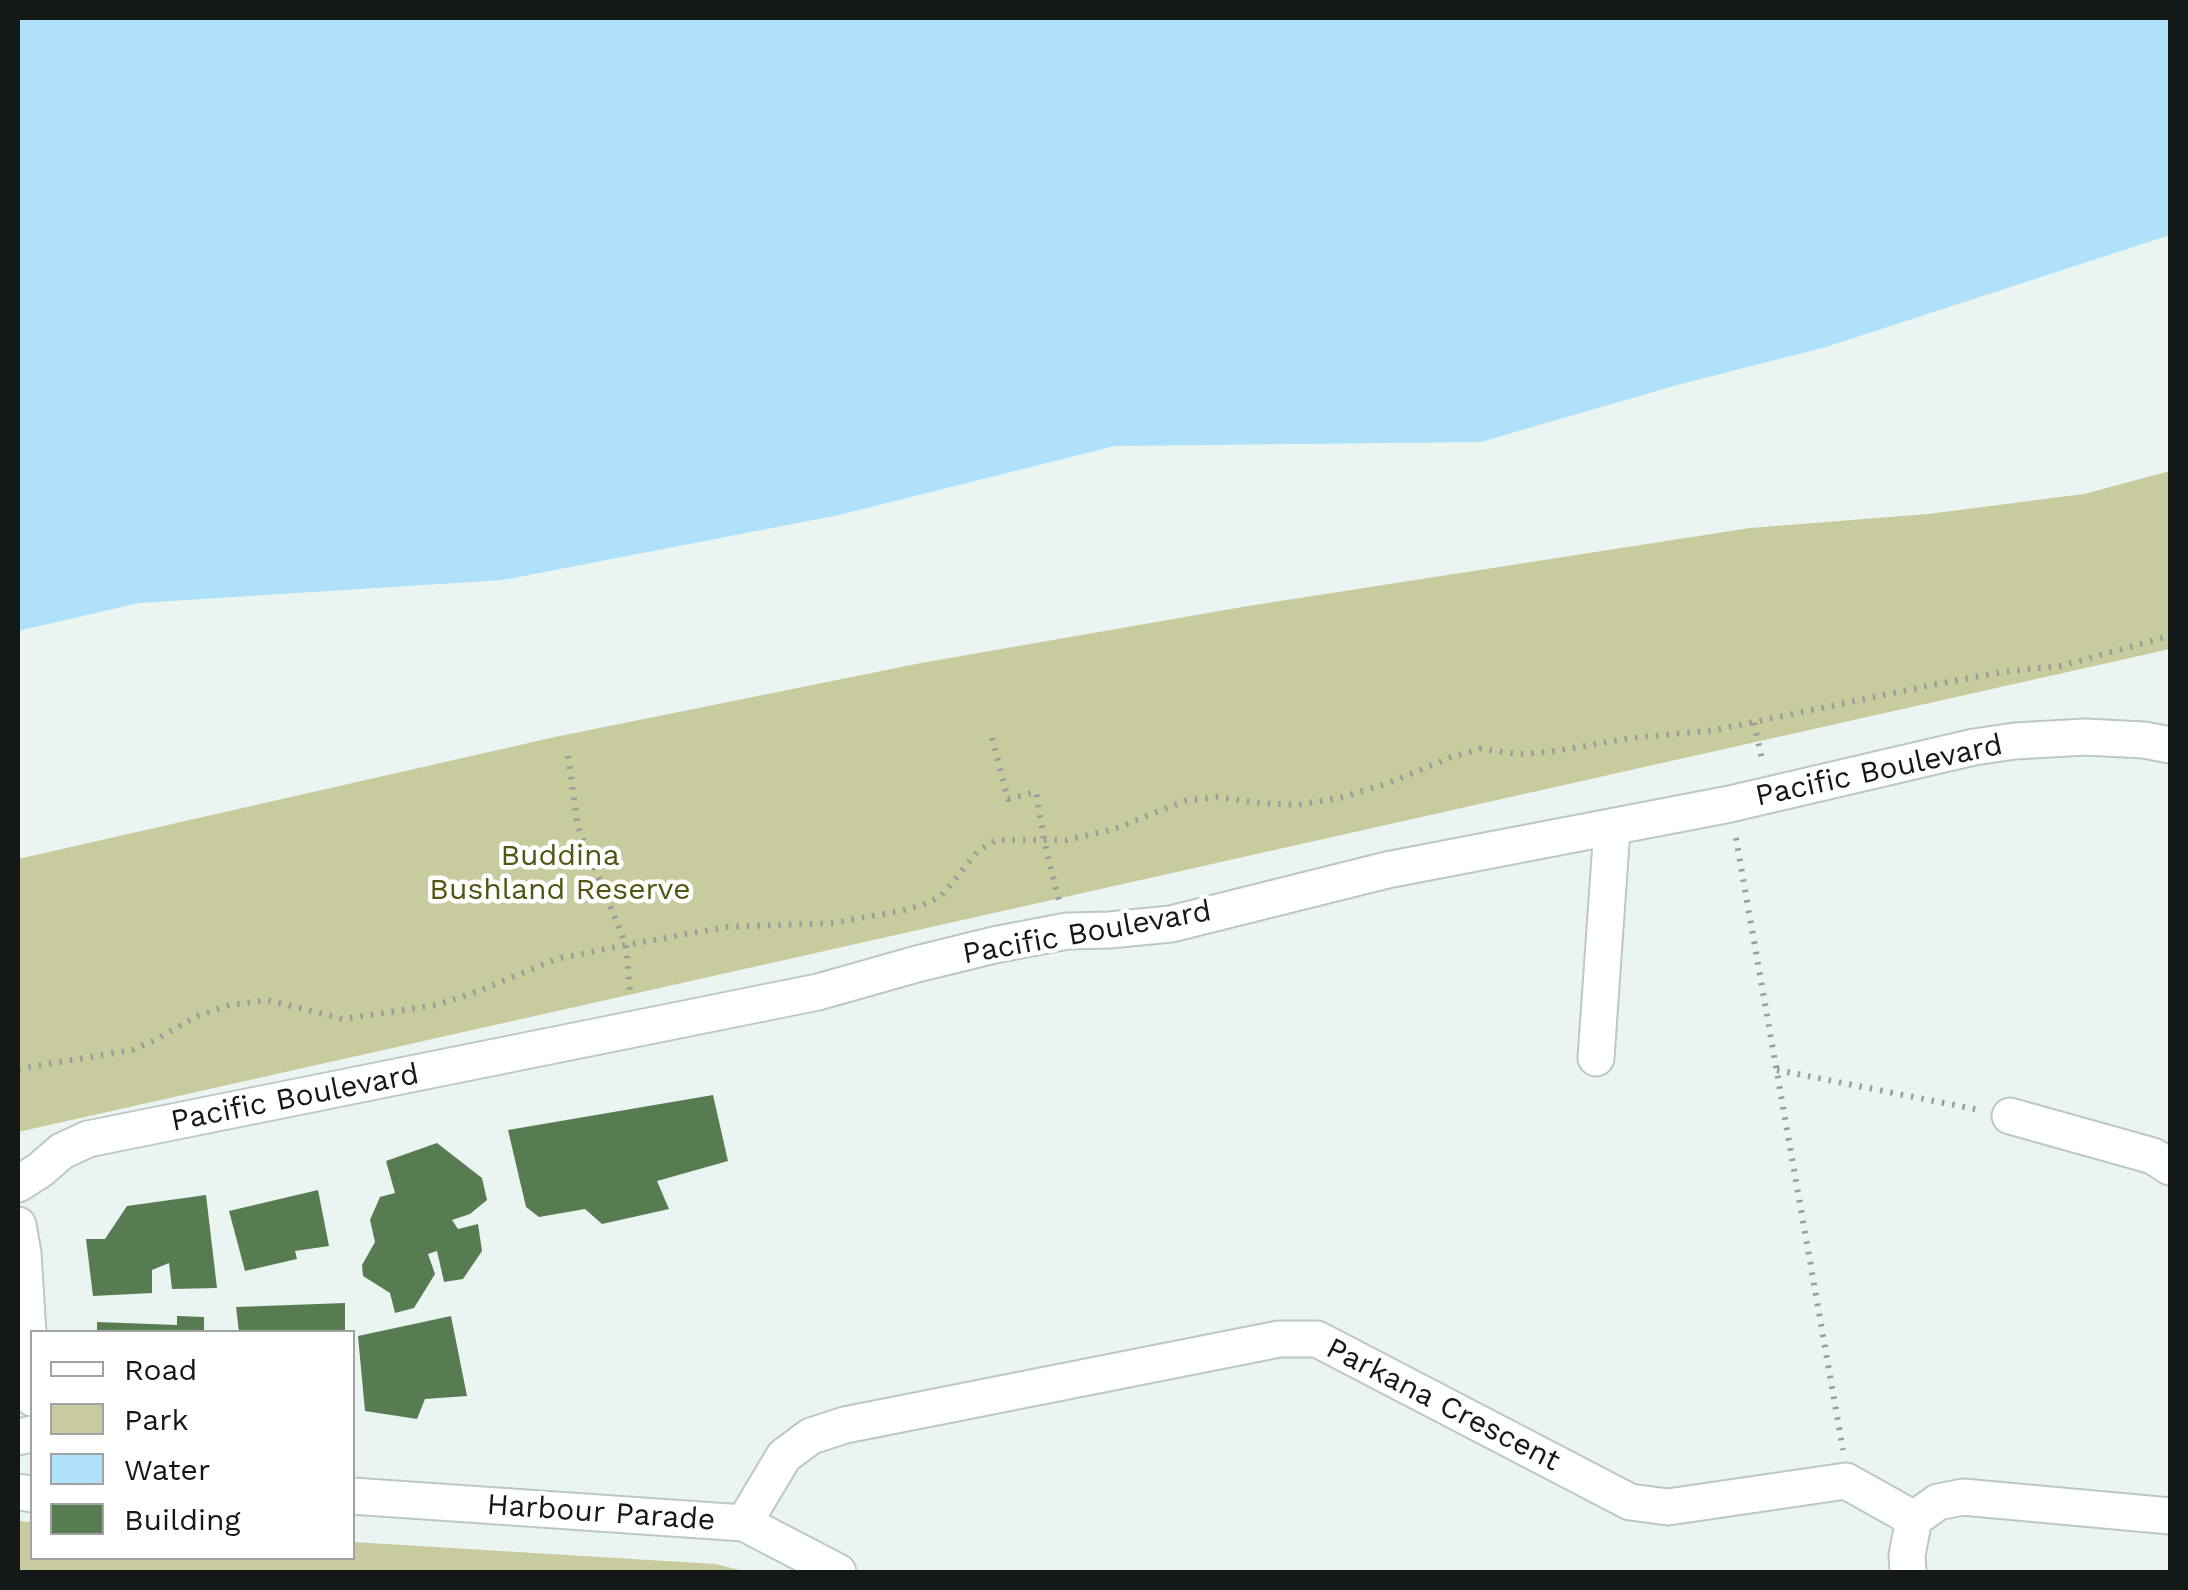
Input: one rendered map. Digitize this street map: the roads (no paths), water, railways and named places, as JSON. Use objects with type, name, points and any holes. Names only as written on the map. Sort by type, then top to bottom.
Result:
[{"type":"street","name":"Pacific Boulevard","points":[[18,1184],[62,1150],[88,1139],[818,992],[917,964],[1067,931],[1171,924],[1387,870],[1612,828],[1988,745],[2086,738],[2144,740],[2170,746]]},
{"type":"street","points":[[1596,1058],[1612,828]]},
{"type":"street","points":[[2010,1116],[2152,1156],[2170,1168]]},
{"type":"street","points":[[18,1225],[30,1366]]},
{"type":"street","name":"Parkana Crescent","points":[[744,1522],[784,1456],[811,1436],[845,1425],[1279,1339],[1318,1339],[1630,1502],[1668,1507],[1846,1481],[1914,1518]]},
{"type":"street","name":"Harbour Parade","points":[[355,1496],[744,1522],[838,1572]]},
{"type":"street","points":[[1908,1572],[1914,1518],[1938,1502],[1963,1497],[2170,1516]]},
{"type":"water","points":[[18,18],[2170,18],[2170,235],[1826,347],[1481,442],[1115,446],[839,515],[503,580],[139,603],[18,631]]},
{"type":"park label","name":"Buddina Bushland Reserve","points":[[560,873]]}]
